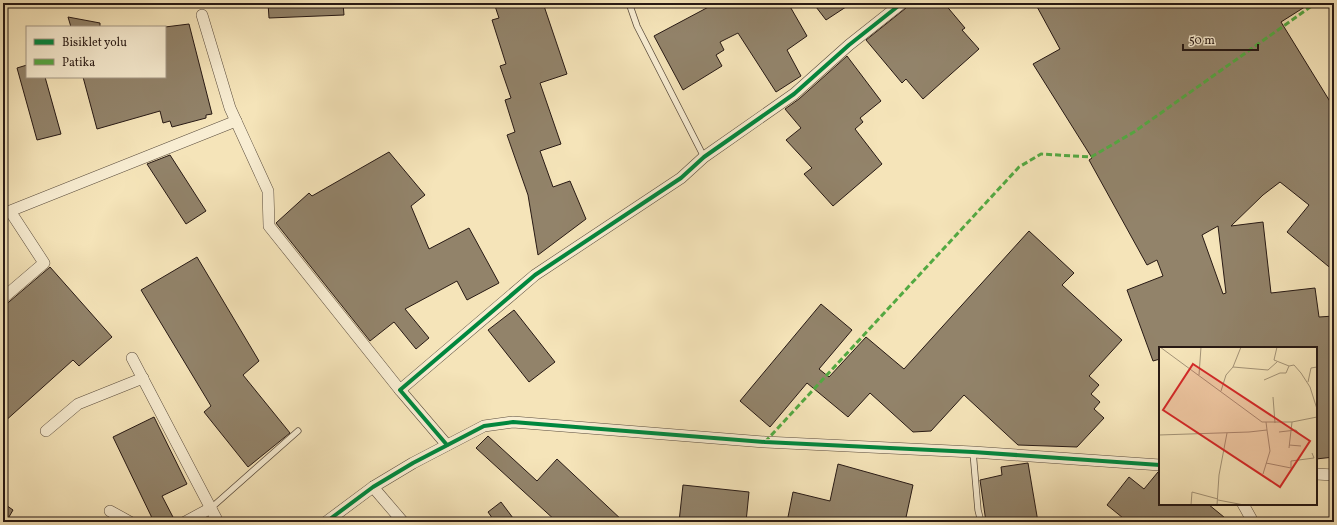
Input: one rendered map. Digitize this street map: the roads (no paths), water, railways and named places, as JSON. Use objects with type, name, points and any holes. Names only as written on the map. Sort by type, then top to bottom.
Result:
[{"type":"street","points":[[400,390],[535,275],[681,178],[704,157],[794,94],[849,45],[902,3]]},
{"type":"street","points":[[202,15],[230,108],[268,191],[269,226],[400,390],[447,445]]},
{"type":"street","points":[[3,298],[44,263],[10,211],[236,121]]},
{"type":"street","points":[[132,358],[218,522]]},
{"type":"street","points":[[46,431],[78,404],[143,378]]},
{"type":"street","points":[[326,522],[373,487],[447,445],[484,426],[513,422],[765,442],[973,452],[1159,465]]},
{"type":"street","points":[[1317,474],[1334,475]]},
{"type":"street","points":[[373,487],[404,522]]},
{"type":"street","points":[[1243,505],[1253,522]]},
{"type":"street","points":[[186,522],[211,508]]},
{"type":"street","points":[[110,511],[130,522]]},
{"type":"lane","points":[[629,3],[637,26],[704,157]]},
{"type":"lane","points":[[211,508],[298,431]]},
{"type":"lane","points":[[973,452],[978,510],[981,522]]}]
